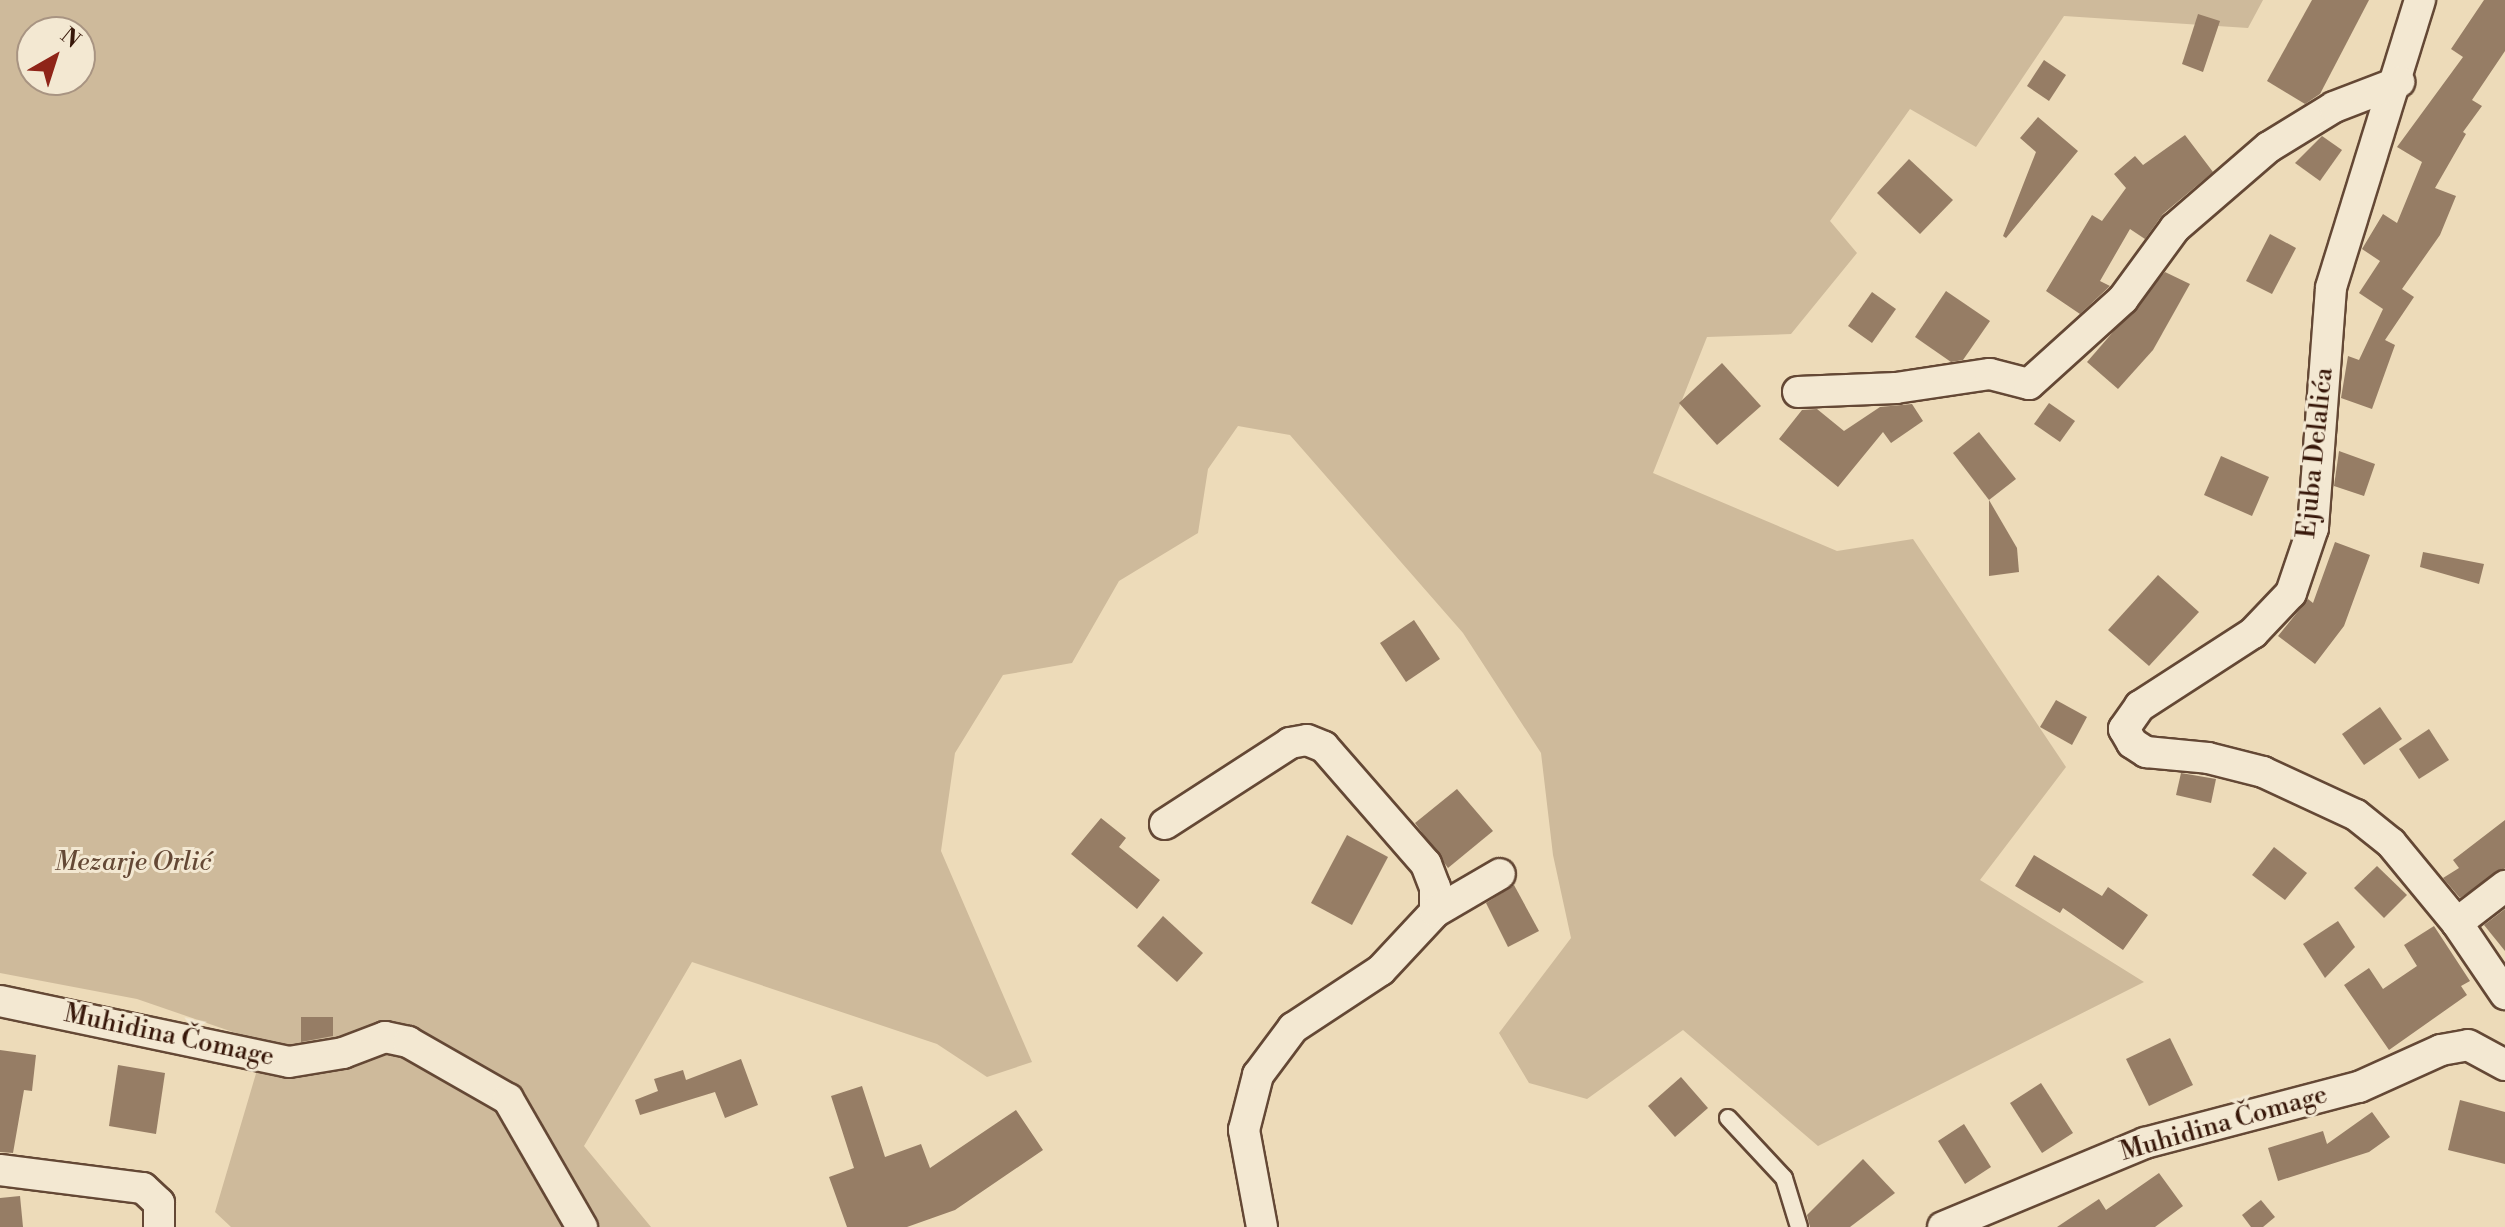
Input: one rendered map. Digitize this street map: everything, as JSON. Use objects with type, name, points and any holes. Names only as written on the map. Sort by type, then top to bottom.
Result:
[{"type":"street","name":"Ejuba Delalića","points":[[2420,0],[2399,82],[2331,288],[2313,528],[2291,593],[2253,633],[2140,706],[2124,729],[2132,743],[2146,752],[2208,758],[2263,772],[2356,815],[2391,843],[2457,923],[2505,994]]},
{"type":"street","points":[[1798,392],[1896,388],[1990,374],[2029,384],[2123,299],[2175,228],[2269,147],[2334,107],[2399,82]]},
{"type":"street","points":[[1165,824],[1290,743],[1307,740],[1324,747],[1426,864],[1435,887],[1435,912]]},
{"type":"street","points":[[1262,1227],[1244,1130],[1258,1075],[1293,1028],[1381,970],[1435,912],[1500,874]]},
{"type":"street","points":[[2457,923],[2505,886]]},
{"type":"street","name":"Muhidina Čomage","points":[[0,1001],[289,1062],[343,1053],[385,1037],[408,1042],[508,1099],[582,1227]]},
{"type":"street","name":"Muhidina Čomage","points":[[1955,1224],[2145,1143],[2359,1087],[2441,1050],[2468,1045],[2505,1065]]},
{"type":"street","points":[[0,1170],[143,1188],[159,1203],[159,1227]]},
{"type":"lane","points":[[1728,1118],[1784,1178],[1799,1227]]},
{"type":"green space","name":"Mezarje Orlić","points":[[0,0],[2263,0],[2248,28],[2064,16],[1976,147],[1910,109],[1830,221],[1857,253],[1791,334],[1707,337],[1653,473],[1837,551],[1913,539],[2066,767],[1980,880],[2144,982],[1818,1146],[1683,1030],[1587,1099],[1529,1083],[1499,1033],[1571,938],[1553,855],[1541,753],[1463,633],[1290,435],[1238,426],[1208,469],[1198,533],[1119,581],[1072,663],[1003,675],[955,753],[941,851],[1032,1062],[987,1077],[937,1044],[692,962],[584,1146],[651,1227],[231,1227],[215,1212],[265,1043],[137,999],[0,973]]},
{"type":"building","points":[[2312,0],[2369,0],[2320,94],[2305,104],[2267,81]]},
{"type":"building","points":[[2484,0],[2505,0],[2505,51],[2472,100],[2482,106],[2463,132],[2466,134],[2435,188],[2456,196],[2440,235],[2402,289],[2414,297],[2385,340],[2395,345],[2372,409],[2341,398],[2348,356],[2359,360],[2383,309],[2359,293],[2380,261],[2362,249],[2383,214],[2397,223],[2422,162],[2397,147],[2463,57],[2451,49]]},
{"type":"building","points":[[2198,14],[2220,21],[2203,72],[2182,64]]},
{"type":"building","points":[[2044,60],[2066,75],[2049,101],[2027,86]]},
{"type":"building","points":[[2038,117],[2078,151],[2006,238],[2003,236],[2036,152],[2020,138]]},
{"type":"building","points":[[2185,135],[2213,172],[2163,214],[2145,239],[2130,229],[2100,281],[2110,286],[2080,314],[2046,291],[2092,215],[2102,221],[2126,188],[2114,174],[2135,156],[2143,165]]},
{"type":"building","points":[[2322,136],[2342,150],[2320,181],[2295,163]]},
{"type":"building","points":[[1909,159],[1953,200],[1920,234],[1877,193]]},
{"type":"building","points":[[2270,234],[2296,248],[2272,294],[2246,281]]},
{"type":"building","points":[[2165,272],[2190,284],[2153,350],[2118,389],[2087,362]]},
{"type":"building","points":[[1946,291],[1990,321],[1963,360],[1951,362],[1915,337]]},
{"type":"building","points":[[1872,292],[1896,309],[1872,343],[1848,326]]},
{"type":"building","points":[[1722,363],[1761,406],[1717,445],[1679,403]]},
{"type":"building","points":[[2049,403],[2075,421],[2060,442],[2034,424]]},
{"type":"building","points":[[1912,404],[1923,421],[1891,443],[1883,432],[1838,487],[1779,439],[1802,410],[1817,409],[1844,431],[1880,407]]},
{"type":"building","points":[[1979,432],[2016,479],[1989,500],[1953,453]]},
{"type":"building","points":[[2339,451],[2375,464],[2364,496],[2334,486]]},
{"type":"building","points":[[2221,456],[2269,477],[2252,516],[2204,495]]},
{"type":"building","points":[[1989,500],[2017,548],[2019,572],[1989,576]]},
{"type":"building","points":[[2335,542],[2370,555],[2344,626],[2315,664],[2278,636],[2308,599],[2313,603]]},
{"type":"building","points":[[2423,552],[2484,564],[2479,584],[2420,567]]},
{"type":"building","points":[[2158,575],[2199,612],[2149,666],[2108,630]]},
{"type":"building","points":[[1414,620],[1440,659],[1406,682],[1380,643]]},
{"type":"building","points":[[2056,700],[2087,717],[2072,745],[2040,727]]},
{"type":"building","points":[[2380,707],[2402,739],[2364,765],[2342,734]]},
{"type":"building","points":[[2429,729],[2449,760],[2419,779],[2399,749]]},
{"type":"building","points":[[2181,773],[2216,779],[2211,803],[2176,795]]},
{"type":"building","points":[[1457,789],[1493,831],[1448,868],[1415,823]]},
{"type":"building","points":[[1101,818],[1126,838],[1119,847],[1160,880],[1137,909],[1071,854]]},
{"type":"building","points":[[2505,820],[2505,868],[2460,898],[2443,878],[2459,868],[2453,860]]},
{"type":"building","points":[[1347,835],[1388,857],[1352,925],[1311,903]]},
{"type":"building","points":[[2274,847],[2307,873],[2285,900],[2252,875]]},
{"type":"building","points":[[2034,855],[2102,896],[2108,887],[2148,915],[2123,950],[2063,908],[2060,913],[2015,886]]},
{"type":"building","points":[[2377,866],[2407,895],[2384,918],[2354,888]]},
{"type":"building","points":[[1514,885],[1539,931],[1508,947],[1486,903]]},
{"type":"building","points":[[2505,909],[2505,951],[2484,925]]},
{"type":"building","points":[[1163,916],[1203,953],[1177,982],[1137,946]]},
{"type":"building","points":[[2338,921],[2355,947],[2325,978],[2303,944]]},
{"type":"building","points":[[2434,926],[2470,981],[2461,986],[2467,995],[2389,1050],[2344,985],[2369,968],[2383,989],[2417,966],[2404,945]]},
{"type":"building","points":[[301,1017],[333,1017],[333,1036],[301,1042]]},
{"type":"building","points":[[2170,1038],[2193,1085],[2149,1106],[2126,1059]]},
{"type":"building","points":[[0,1050],[36,1055],[32,1091],[24,1090],[13,1153],[0,1152]]},
{"type":"building","points":[[741,1059],[758,1105],[725,1118],[715,1092],[640,1115],[635,1100],[658,1091],[654,1079],[683,1070],[686,1080]]},
{"type":"building","points":[[118,1065],[165,1073],[156,1134],[109,1126]]},
{"type":"building","points":[[1681,1077],[1708,1108],[1675,1137],[1648,1106]]},
{"type":"building","points":[[2041,1083],[2073,1133],[2042,1153],[2010,1103]]},
{"type":"building","points":[[862,1086],[885,1157],[921,1144],[930,1168],[1016,1110],[1043,1150],[955,1210],[907,1227],[847,1227],[829,1177],[854,1168],[831,1096]]},
{"type":"building","points":[[2460,1100],[2505,1112],[2505,1164],[2448,1150]]},
{"type":"building","points":[[2372,1112],[2390,1137],[2369,1152],[2278,1181],[2268,1148],[2323,1131],[2327,1144]]},
{"type":"building","points":[[1964,1124],[1991,1167],[1965,1184],[1938,1141]]},
{"type":"building","points":[[1863,1159],[1895,1193],[1850,1227],[1810,1227],[1807,1215]]},
{"type":"building","points":[[2159,1173],[2183,1206],[2155,1227],[2057,1227],[2099,1199],[2106,1210]]},
{"type":"building","points":[[20,1196],[23,1227],[0,1227],[0,1198]]},
{"type":"building","points":[[2261,1200],[2275,1217],[2263,1227],[2251,1227],[2242,1215]]}]
